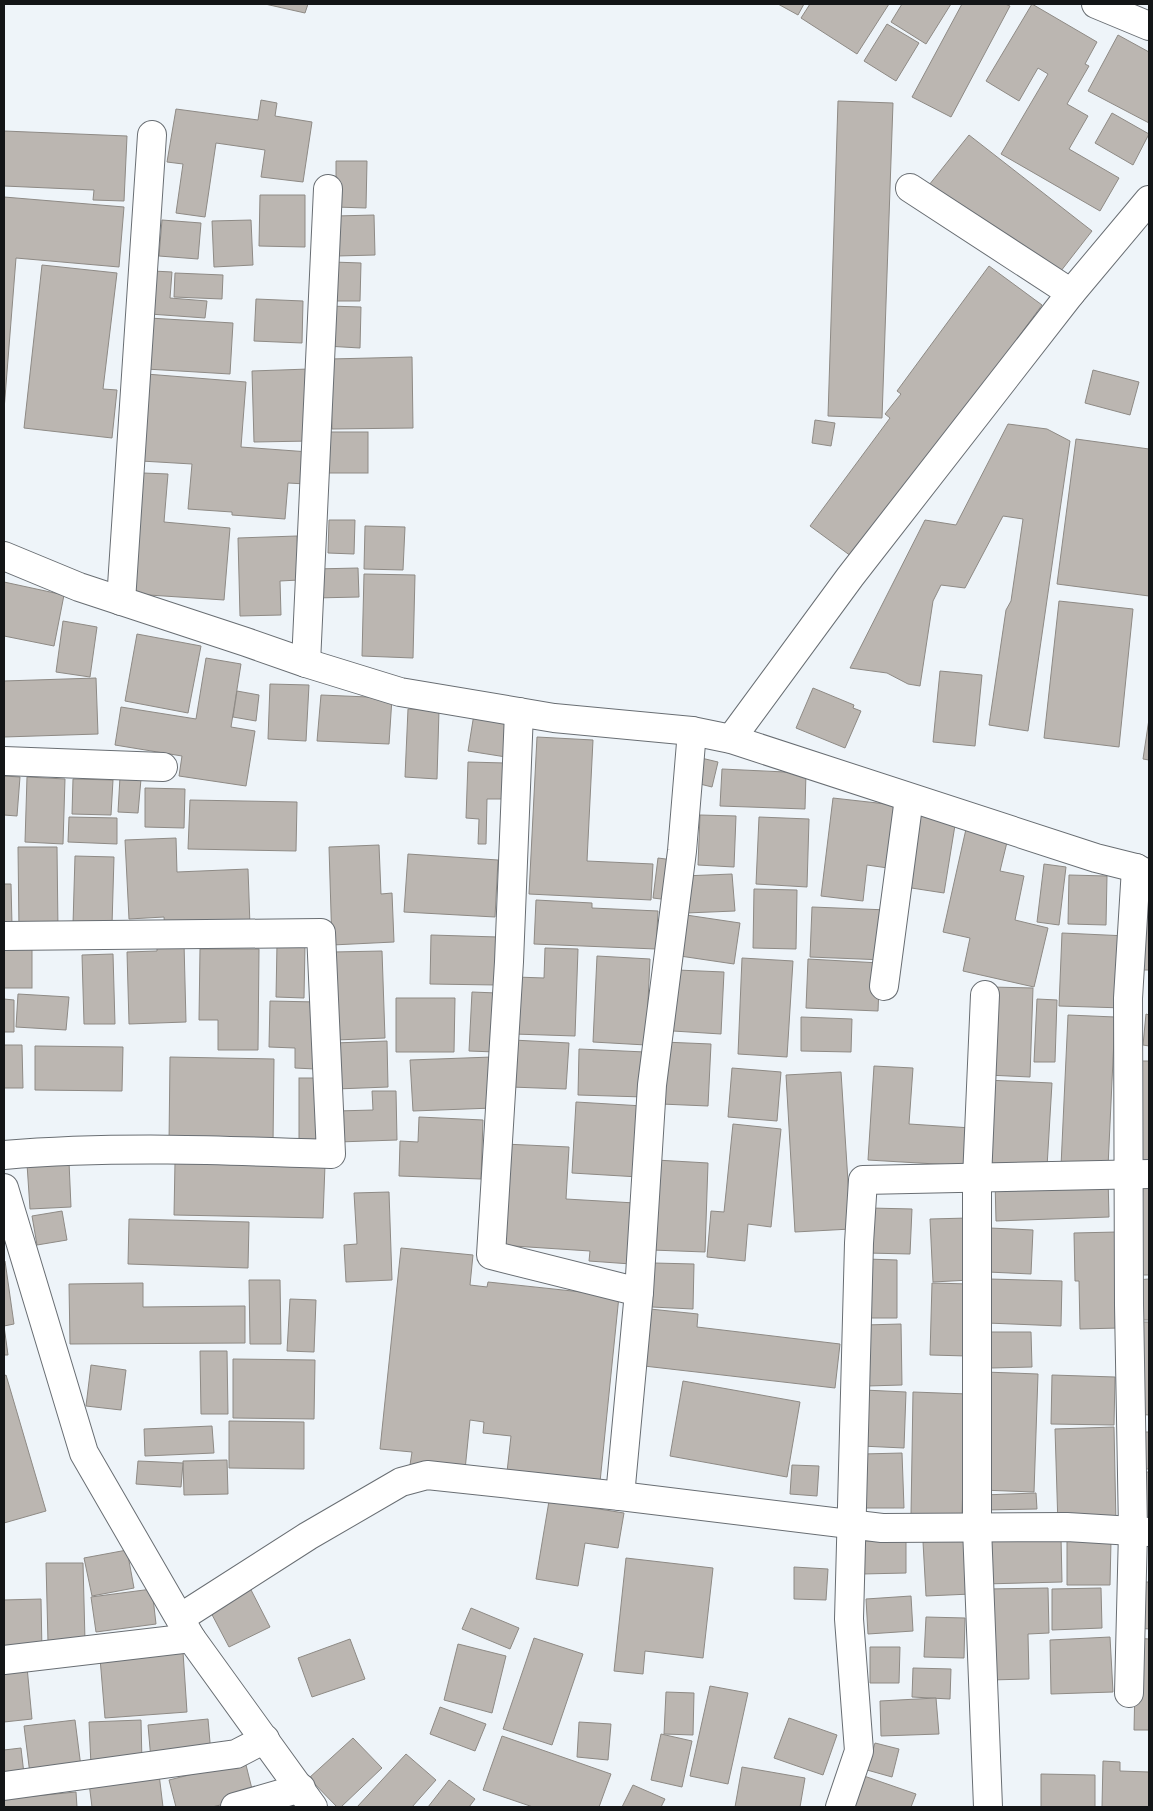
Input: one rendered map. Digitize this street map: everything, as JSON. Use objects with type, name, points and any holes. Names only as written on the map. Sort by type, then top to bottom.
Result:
[{"type":"street","points":[[1096,4],[1149,26]]},
{"type":"street","points":[[121,601],[152,135]]},
{"type":"street","points":[[910,188],[1071,293]]},
{"type":"street","points":[[306,663],[328,189]]},
{"type":"street","points":[[731,739],[850,577],[1071,293],[1149,200]]},
{"type":"street","points":[[4,556],[79,587],[306,663],[400,692],[554,718],[692,731],[731,739],[1096,858],[1143,871],[1128,998],[1139,1174],[1129,1304],[1141,1532],[1129,1693]]},
{"type":"street","points":[[518,712],[509,962],[491,1256],[640,1292]]},
{"type":"street","points":[[620,1496],[640,1292],[652,1085],[682,851],[692,731]]},
{"type":"street","points":[[4,761],[163,767]]},
{"type":"street","points":[[884,986],[909,798]]},
{"type":"street","points":[[4,936],[321,934],[331,1154],[192,1149],[4,1155]]},
{"type":"street","points":[[985,996],[976,1179],[976,1528],[988,1807]]},
{"type":"street","points":[[840,1807],[858,1751],[849,1620],[859,1243],[863,1180],[1139,1174]]},
{"type":"street","points":[[4,1188],[84,1453],[186,1628],[265,1739],[305,1800],[235,1807]]},
{"type":"street","points":[[4,1660],[186,1628],[308,1536],[400,1482],[427,1475],[882,1528],[1067,1527],[1141,1532]]},
{"type":"street","points":[[4,1786],[236,1754],[265,1739]]},
{"type":"building","points":[[265,4],[308,4],[305,13]]},
{"type":"building","points":[[778,4],[804,4],[798,15]]},
{"type":"building","points":[[810,4],[889,4],[857,54],[801,18]]},
{"type":"building","points":[[902,4],[951,4],[926,44],[891,22]]},
{"type":"building","points":[[962,4],[1005,4],[1010,6],[951,117],[912,97]]},
{"type":"building","points":[[1032,4],[1097,42],[1085,64],[1089,66],[1067,104],[1088,116],[1069,149],[1119,178],[1100,211],[1001,154],[1048,74],[1038,68],[1019,101],[986,81]]},
{"type":"building","points":[[887,24],[919,43],[896,81],[864,61]]},
{"type":"building","points":[[1118,35],[1149,52],[1149,123],[1088,91]]},
{"type":"building","points":[[261,100],[277,103],[275,116],[312,122],[303,182],[261,177],[265,150],[216,143],[205,217],[176,213],[183,164],[167,162],[176,109],[258,120]]},
{"type":"building","points":[[838,101],[893,103],[882,418],[828,416]]},
{"type":"building","points":[[1112,113],[1149,134],[1133,165],[1095,143]]},
{"type":"building","points":[[4,131],[127,136],[124,201],[93,200],[94,190],[4,186]]},
{"type":"building","points":[[969,135],[1092,231],[1057,276],[929,185]]},
{"type":"building","points":[[336,161],[367,161],[366,208],[336,207]]},
{"type":"building","points":[[260,195],[305,195],[305,247],[259,246]]},
{"type":"building","points":[[4,197],[124,207],[119,267],[16,258],[4,410]]},
{"type":"building","points":[[374,215],[375,255],[337,256],[336,216]]},
{"type":"building","points":[[162,220],[201,223],[198,259],[159,256]]},
{"type":"building","points":[[251,220],[253,265],[214,267],[212,221]]},
{"type":"building","points":[[333,262],[361,263],[360,301],[332,301]]},
{"type":"building","points":[[42,265],[117,273],[103,389],[117,390],[112,438],[24,428]]},
{"type":"building","points":[[989,266],[1042,305],[855,559],[810,526],[890,418],[885,414],[901,394],[897,391]]},
{"type":"building","points":[[153,271],[172,272],[170,298],[207,301],[205,318],[150,314]]},
{"type":"building","points":[[175,273],[223,275],[222,299],[174,297]]},
{"type":"building","points":[[256,299],[303,301],[302,343],[254,341]]},
{"type":"building","points":[[328,306],[361,307],[360,348],[326,346]]},
{"type":"building","points":[[149,318],[233,323],[230,374],[146,369]]},
{"type":"building","points":[[412,357],[413,428],[332,429],[330,359]]},
{"type":"building","points":[[309,369],[311,441],[254,442],[252,371]]},
{"type":"building","points":[[1093,370],[1139,382],[1130,415],[1085,403]]},
{"type":"building","points":[[146,374],[246,382],[241,447],[309,452],[306,484],[288,483],[285,519],[232,515],[232,512],[188,509],[192,464],[141,461]]},
{"type":"building","points":[[815,420],[835,423],[831,446],[812,443]]},
{"type":"building","points":[[1008,424],[1047,429],[1070,441],[1028,731],[989,725],[1006,610],[1011,601],[1023,519],[1003,516],[965,588],[941,585],[933,601],[920,686],[908,684],[887,673],[850,668],[925,520],[956,525]]},
{"type":"building","points":[[326,432],[368,432],[368,473],[326,473]]},
{"type":"building","points":[[1076,439],[1149,449],[1149,596],[1057,584]]},
{"type":"building","points":[[143,473],[168,474],[164,522],[230,528],[224,600],[134,594]]},
{"type":"building","points":[[329,520],[355,520],[354,554],[328,553]]},
{"type":"building","points":[[365,526],[405,527],[403,570],[364,569]]},
{"type":"building","points":[[297,536],[299,580],[280,581],[281,615],[240,616],[238,538]]},
{"type":"building","points":[[358,568],[359,597],[315,598],[314,569]]},
{"type":"building","points":[[364,574],[415,575],[413,658],[362,656]]},
{"type":"building","points":[[4,582],[64,595],[54,646],[4,636]]},
{"type":"building","points":[[1059,601],[1133,609],[1119,747],[1044,738]]},
{"type":"building","points":[[63,621],[97,627],[90,677],[56,672]]},
{"type":"building","points":[[137,634],[201,646],[188,713],[125,701]]},
{"type":"building","points":[[206,658],[241,664],[231,727],[255,731],[246,786],[179,776],[182,756],[115,745],[121,707],[196,719]]},
{"type":"building","points":[[940,671],[982,675],[975,746],[933,742]]},
{"type":"building","points":[[96,678],[98,734],[4,737],[4,681]]},
{"type":"building","points":[[270,684],[309,685],[306,741],[268,739]]},
{"type":"building","points":[[813,688],[854,705],[853,708],[861,711],[845,748],[796,728]]},
{"type":"building","points":[[237,691],[259,695],[256,721],[233,717]]},
{"type":"building","points":[[321,695],[392,698],[389,744],[317,741]]},
{"type":"building","points":[[408,709],[439,710],[437,779],[405,777]]},
{"type":"building","points":[[474,714],[512,720],[506,757],[468,751]]},
{"type":"building","points":[[1149,719],[1149,760],[1143,759]]},
{"type":"building","points":[[537,737],[593,740],[587,861],[653,864],[651,900],[529,894]]},
{"type":"building","points":[[697,757],[718,762],[712,787],[692,782]]},
{"type":"building","points":[[468,762],[505,763],[504,799],[487,799],[486,844],[478,844],[479,819],[466,818]]},
{"type":"building","points":[[722,769],[806,773],[805,809],[720,806]]},
{"type":"building","points":[[4,776],[20,777],[17,816],[4,815]]},
{"type":"building","points":[[27,777],[65,779],[63,844],[25,842]]},
{"type":"building","points":[[120,777],[141,779],[138,813],[118,812]]},
{"type":"building","points":[[73,779],[113,780],[111,815],[72,814]]},
{"type":"building","points":[[145,788],[185,789],[184,828],[145,827]]},
{"type":"building","points":[[833,798],[904,806],[895,869],[867,865],[863,901],[821,896]]},
{"type":"building","points":[[190,800],[297,802],[296,851],[188,849]]},
{"type":"building","points":[[916,813],[956,819],[944,893],[905,887]]},
{"type":"building","points":[[700,815],[736,816],[734,867],[698,865]]},
{"type":"building","points":[[69,817],[117,818],[117,844],[68,842]]},
{"type":"building","points":[[759,817],[809,819],[807,887],[756,884]]},
{"type":"building","points":[[966,829],[1008,838],[1000,871],[1024,876],[1015,920],[1048,928],[1034,987],[963,971],[970,938],[943,932]]},
{"type":"building","points":[[176,838],[177,872],[248,869],[250,926],[165,930],[164,917],[129,919],[125,840]]},
{"type":"building","points":[[379,845],[381,894],[392,893],[394,942],[332,945],[329,847]]},
{"type":"building","points":[[18,847],[57,847],[58,930],[19,930]]},
{"type":"building","points":[[408,854],[498,860],[495,917],[404,912]]},
{"type":"building","points":[[75,856],[114,857],[112,925],[73,924]]},
{"type":"building","points":[[658,858],[673,860],[669,900],[653,898]]},
{"type":"building","points":[[1044,864],[1066,867],[1059,925],[1037,922]]},
{"type":"building","points":[[732,874],[735,911],[686,913],[683,876]]},
{"type":"building","points":[[1069,875],[1107,876],[1106,925],[1068,924]]},
{"type":"building","points":[[4,884],[11,884],[12,925],[4,925]]},
{"type":"building","points":[[754,889],[797,890],[796,949],[753,948]]},
{"type":"building","points":[[1142,898],[1149,898],[1149,970],[1140,970]]},
{"type":"building","points":[[536,900],[592,903],[592,908],[658,911],[656,949],[534,944]]},
{"type":"building","points":[[812,907],[888,910],[885,960],[810,957]]},
{"type":"building","points":[[686,915],[740,923],[734,964],[680,956]]},
{"type":"building","points":[[1062,933],[1127,936],[1124,1008],[1059,1006]]},
{"type":"building","points":[[431,935],[498,937],[496,985],[430,984]]},
{"type":"building","points":[[157,943],[184,943],[186,1022],[129,1024],[127,952],[157,951]]},
{"type":"building","points":[[277,944],[305,945],[304,998],[276,997]]},
{"type":"building","points":[[4,948],[32,948],[32,988],[4,988]]},
{"type":"building","points":[[545,948],[578,949],[575,1036],[514,1034],[516,977],[544,978]]},
{"type":"building","points":[[200,949],[259,949],[258,1050],[218,1050],[218,1020],[199,1020]]},
{"type":"building","points":[[382,951],[385,1038],[336,1040],[333,952]]},
{"type":"building","points":[[113,954],[115,1024],[84,1024],[82,955]]},
{"type":"building","points":[[597,956],[650,959],[646,1045],[593,1042]]},
{"type":"building","points":[[742,958],[793,961],[787,1057],[738,1054]]},
{"type":"building","points":[[808,959],[880,963],[878,1011],[806,1008]]},
{"type":"building","points":[[677,970],[724,972],[721,1034],[673,1031]]},
{"type":"building","points":[[991,987],[1033,988],[1030,1077],[987,1075]]},
{"type":"building","points":[[472,992],[497,993],[495,1052],[469,1051]]},
{"type":"building","points":[[18,994],[69,997],[66,1030],[16,1027]]},
{"type":"building","points":[[396,998],[455,998],[454,1052],[396,1052]]},
{"type":"building","points":[[4,999],[14,1000],[14,1032],[4,1032]]},
{"type":"building","points":[[1037,999],[1057,1000],[1055,1062],[1034,1062]]},
{"type":"building","points":[[270,1001],[317,1002],[315,1069],[295,1068],[295,1048],[269,1047]]},
{"type":"building","points":[[1146,1014],[1149,1015],[1149,1046],[1143,1045]]},
{"type":"building","points":[[1068,1015],[1115,1017],[1108,1167],[1061,1166]]},
{"type":"building","points":[[801,1017],[852,1019],[851,1052],[801,1051]]},
{"type":"building","points":[[513,1040],[569,1043],[566,1089],[511,1087]]},
{"type":"building","points":[[387,1041],[388,1087],[336,1089],[335,1043]]},
{"type":"building","points":[[663,1042],[711,1044],[708,1106],[661,1104]]},
{"type":"building","points":[[4,1045],[22,1045],[23,1088],[4,1088]]},
{"type":"building","points":[[35,1046],[123,1047],[122,1091],[35,1090]]},
{"type":"building","points":[[579,1049],[645,1052],[644,1097],[578,1095]]},
{"type":"building","points":[[170,1057],[274,1059],[273,1144],[169,1143]]},
{"type":"building","points":[[492,1057],[493,1108],[413,1111],[410,1060]]},
{"type":"building","points":[[1142,1061],[1149,1061],[1149,1165],[1141,1164]]},
{"type":"building","points":[[874,1066],[913,1068],[909,1124],[972,1128],[970,1166],[868,1160]]},
{"type":"building","points":[[732,1068],[781,1072],[777,1121],[728,1117]]},
{"type":"building","points":[[841,1072],[851,1229],[795,1232],[786,1075]]},
{"type":"building","points":[[299,1078],[320,1078],[320,1140],[299,1140]]},
{"type":"building","points":[[986,1080],[1052,1083],[1047,1167],[982,1164]]},
{"type":"building","points":[[372,1091],[396,1091],[397,1140],[338,1142],[337,1111],[373,1110]]},
{"type":"building","points":[[576,1102],[643,1106],[639,1177],[572,1173]]},
{"type":"building","points":[[419,1117],[483,1120],[481,1179],[399,1176],[400,1141],[418,1142]]},
{"type":"building","points":[[733,1124],[781,1129],[771,1227],[748,1224],[745,1261],[707,1257],[711,1211],[724,1212]]},
{"type":"building","points":[[504,1144],[569,1147],[566,1199],[635,1203],[631,1264],[589,1261],[590,1251],[498,1245]]},
{"type":"building","points":[[656,1160],[708,1163],[705,1252],[652,1250]]},
{"type":"building","points":[[69,1162],[71,1207],[30,1209],[27,1164]]},
{"type":"building","points":[[175,1162],[325,1165],[323,1218],[174,1215]]},
{"type":"building","points":[[1108,1177],[1109,1217],[996,1221],[995,1180]]},
{"type":"building","points":[[1143,1182],[1149,1182],[1149,1275],[1140,1275]]},
{"type":"building","points":[[389,1192],[392,1280],[346,1282],[344,1245],[357,1244],[354,1193]]},
{"type":"building","points":[[870,1208],[912,1209],[910,1254],[867,1253]]},
{"type":"building","points":[[62,1211],[67,1240],[37,1245],[32,1216]]},
{"type":"building","points":[[968,1218],[970,1280],[933,1282],[930,1219]]},
{"type":"building","points":[[129,1219],[249,1222],[248,1268],[128,1264]]},
{"type":"building","points":[[990,1228],[1033,1230],[1031,1274],[988,1272]]},
{"type":"building","points":[[1117,1232],[1119,1328],[1080,1329],[1079,1281],[1075,1281],[1074,1233]]},
{"type":"building","points":[[401,1248],[473,1255],[470,1285],[487,1287],[488,1282],[619,1296],[600,1482],[507,1472],[511,1436],[483,1433],[484,1422],[470,1420],[465,1470],[410,1465],[412,1452],[380,1449]]},
{"type":"building","points":[[866,1259],[897,1260],[897,1318],[865,1318]]},
{"type":"building","points":[[4,1261],[14,1324],[4,1326]]},
{"type":"building","points":[[654,1263],[694,1264],[693,1309],[652,1307]]},
{"type":"building","points":[[989,1279],[1062,1281],[1061,1326],[987,1323]]},
{"type":"building","points":[[1149,1279],[1149,1320],[1137,1320],[1135,1280]]},
{"type":"building","points":[[249,1280],[280,1280],[281,1344],[250,1344]]},
{"type":"building","points":[[143,1283],[143,1307],[245,1306],[245,1343],[70,1344],[69,1284]]},
{"type":"building","points":[[932,1283],[969,1284],[967,1356],[930,1355]]},
{"type":"building","points":[[290,1299],[316,1300],[314,1352],[287,1351]]},
{"type":"building","points":[[650,1309],[698,1314],[697,1327],[840,1344],[835,1388],[644,1366]]},
{"type":"building","points":[[1140,1322],[1149,1322],[1149,1415],[1135,1414]]},
{"type":"building","points":[[901,1324],[902,1385],[867,1386],[865,1325]]},
{"type":"building","points":[[4,1326],[8,1355],[4,1355]]},
{"type":"building","points":[[989,1332],[1031,1332],[1032,1367],[991,1368]]},
{"type":"building","points":[[200,1351],[227,1351],[228,1414],[201,1414]]},
{"type":"building","points":[[233,1359],[315,1360],[314,1419],[233,1418]]},
{"type":"building","points":[[91,1365],[126,1370],[121,1410],[86,1406]]},
{"type":"building","points":[[985,1372],[1038,1374],[1034,1492],[981,1490]]},
{"type":"building","points":[[6,1375],[46,1511],[4,1523],[4,1376]]},
{"type":"building","points":[[1052,1375],[1115,1377],[1114,1425],[1051,1424]]},
{"type":"building","points":[[683,1381],[800,1402],[787,1477],[670,1456]]},
{"type":"building","points":[[864,1390],[906,1392],[904,1448],[861,1446]]},
{"type":"building","points":[[913,1392],[968,1394],[962,1515],[911,1514]]},
{"type":"building","points":[[229,1421],[304,1422],[304,1469],[229,1468]]},
{"type":"building","points":[[212,1426],[214,1453],[145,1456],[144,1429]]},
{"type":"building","points":[[1114,1427],[1116,1524],[1058,1526],[1055,1429]]},
{"type":"building","points":[[1141,1432],[1149,1432],[1149,1469],[1141,1469]]},
{"type":"building","points":[[902,1453],[904,1508],[864,1508],[863,1454]]},
{"type":"building","points":[[227,1460],[228,1494],[184,1495],[183,1461]]},
{"type":"building","points":[[138,1461],[183,1463],[181,1487],[136,1484]]},
{"type":"building","points":[[792,1465],[819,1466],[817,1496],[790,1494]]},
{"type":"building","points":[[1138,1472],[1149,1472],[1149,1528],[1140,1528]]},
{"type":"building","points":[[1036,1493],[1037,1509],[984,1510],[983,1495]]},
{"type":"building","points":[[549,1501],[624,1513],[618,1548],[585,1543],[578,1586],[536,1579]]},
{"type":"building","points":[[1061,1537],[1062,1582],[984,1584],[982,1539]]},
{"type":"building","points":[[967,1539],[971,1594],[926,1596],[923,1542]]},
{"type":"building","points":[[906,1540],[906,1573],[862,1574],[861,1541]]},
{"type":"building","points":[[1067,1541],[1111,1541],[1110,1585],[1067,1585]]},
{"type":"building","points":[[127,1550],[134,1588],[92,1596],[84,1558]]},
{"type":"building","points":[[626,1558],[713,1568],[703,1658],[645,1651],[643,1674],[614,1671]]},
{"type":"building","points":[[46,1563],[83,1563],[85,1641],[48,1642]]},
{"type":"building","points":[[794,1567],[828,1569],[826,1600],[794,1599]]},
{"type":"building","points":[[1140,1582],[1149,1582],[1149,1629],[1137,1628]]},
{"type":"building","points":[[249,1586],[270,1627],[229,1647],[208,1607]]},
{"type":"building","points":[[1048,1588],[1049,1633],[1028,1634],[1029,1679],[990,1680],[988,1589]]},
{"type":"building","points":[[1101,1588],[1102,1628],[1052,1630],[1052,1589]]},
{"type":"building","points":[[152,1589],[156,1624],[96,1632],[91,1597]]},
{"type":"building","points":[[911,1596],[913,1631],[868,1634],[866,1599]]},
{"type":"building","points":[[41,1599],[42,1652],[4,1653],[4,1600]]},
{"type":"building","points":[[471,1608],[519,1628],[510,1649],[462,1629]]},
{"type":"building","points":[[926,1617],[965,1618],[964,1658],[924,1657]]},
{"type":"building","points":[[1110,1637],[1113,1692],[1051,1694],[1050,1640]]},
{"type":"building","points":[[534,1638],[583,1654],[552,1745],[503,1729]]},
{"type":"building","points":[[1136,1638],[1149,1639],[1149,1730],[1134,1730]]},
{"type":"building","points":[[350,1639],[365,1679],[312,1697],[298,1658]]},
{"type":"building","points":[[458,1644],[506,1656],[492,1713],[444,1700]]},
{"type":"building","points":[[870,1647],[900,1647],[899,1683],[870,1683]]},
{"type":"building","points":[[183,1652],[187,1712],[105,1718],[100,1658]]},
{"type":"building","points":[[27,1667],[32,1719],[4,1722],[4,1669]]},
{"type":"building","points":[[913,1668],[951,1669],[950,1699],[912,1697]]},
{"type":"building","points":[[710,1686],[748,1693],[728,1784],[690,1776]]},
{"type":"building","points":[[666,1692],[694,1693],[693,1735],[664,1734]]},
{"type":"building","points":[[936,1698],[939,1734],[881,1736],[880,1701]]},
{"type":"building","points":[[440,1707],[486,1724],[475,1751],[430,1734]]},
{"type":"building","points":[[789,1718],[837,1735],[823,1775],[774,1758]]},
{"type":"building","points":[[208,1719],[211,1754],[151,1760],[148,1725]]},
{"type":"building","points":[[75,1720],[81,1767],[30,1774],[24,1726]]},
{"type":"building","points":[[141,1720],[142,1763],[91,1765],[89,1722]]},
{"type":"building","points":[[579,1722],[611,1724],[608,1760],[577,1757]]},
{"type":"building","points":[[661,1734],[692,1741],[682,1787],[651,1780]]},
{"type":"building","points":[[502,1736],[611,1774],[599,1807],[533,1807],[483,1790]]},
{"type":"building","points":[[353,1738],[382,1768],[341,1807],[337,1807],[309,1778]]},
{"type":"building","points":[[875,1743],[899,1749],[892,1777],[867,1770]]},
{"type":"building","points":[[21,1748],[24,1774],[4,1776],[4,1750]]},
{"type":"building","points":[[406,1754],[436,1780],[412,1807],[357,1807]]},
{"type":"building","points":[[245,1761],[254,1797],[212,1807],[176,1807],[169,1780]]},
{"type":"building","points":[[1103,1761],[1120,1762],[1120,1771],[1149,1772],[1149,1807],[1102,1807]]},
{"type":"building","points":[[742,1767],[805,1778],[800,1807],[735,1807]]},
{"type":"building","points":[[159,1774],[163,1807],[92,1807],[89,1783]]},
{"type":"building","points":[[1041,1774],[1095,1775],[1095,1807],[1041,1807]]},
{"type":"building","points":[[864,1776],[916,1794],[911,1807],[853,1807]]},
{"type":"building","points":[[449,1780],[475,1799],[469,1807],[428,1807]]},
{"type":"building","points":[[633,1785],[665,1799],[661,1807],[622,1807]]},
{"type":"building","points":[[76,1792],[77,1807],[4,1807],[4,1799]]}]
